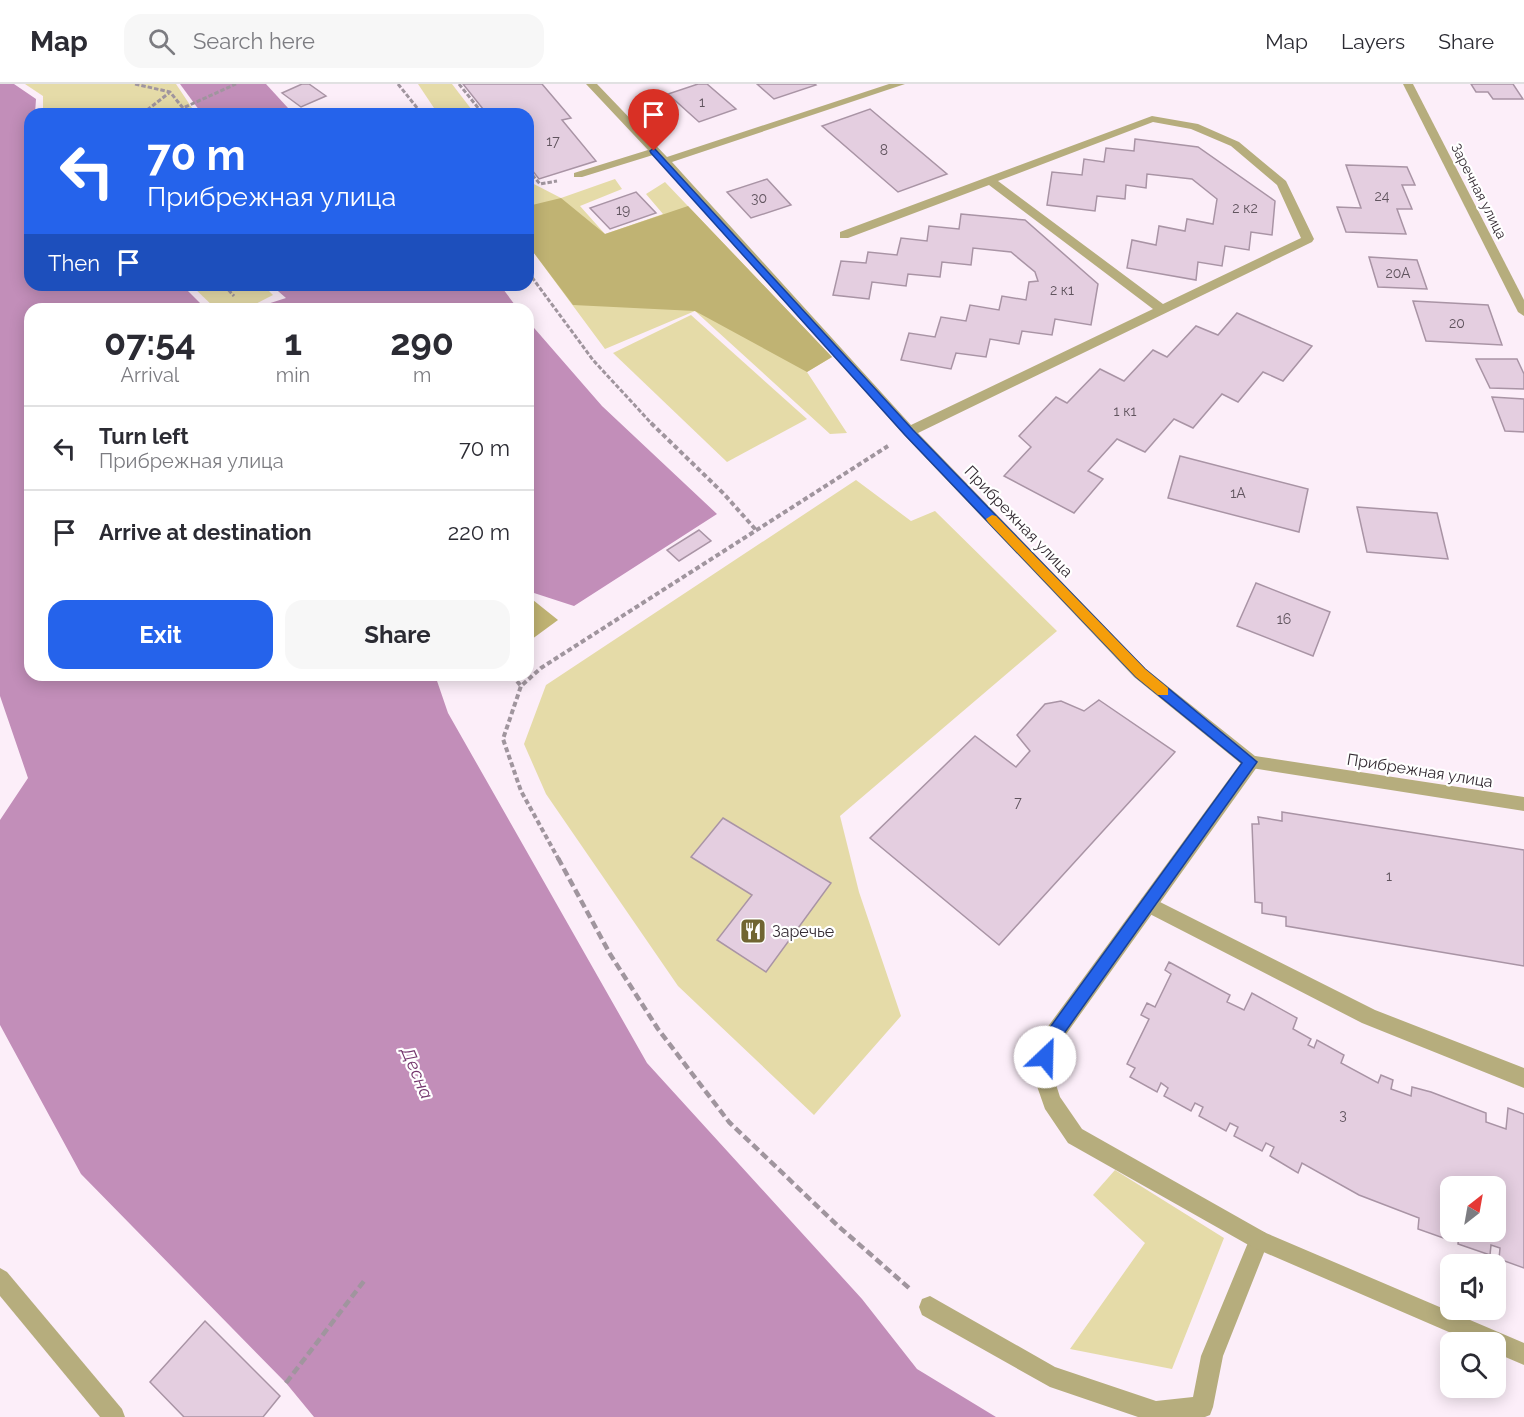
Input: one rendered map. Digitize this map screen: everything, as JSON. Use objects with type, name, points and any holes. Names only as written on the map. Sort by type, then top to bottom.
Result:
[{"type":"street","name":"Прибрежная улица","points":[[591,84],[660,156],[909,432],[1140,673],[1251,762],[1524,804]]},
{"type":"street","points":[[578,175],[660,156],[900,84]]},
{"type":"street","name":"Заречная улица","points":[[1408,84],[1524,312]]},
{"type":"street","points":[[844,235],[1152,119],[1194,126],[1235,144],[1282,183],[1308,239],[909,432]]},
{"type":"street","points":[[990,180],[1162,310]]},
{"type":"street","points":[[1251,762],[1048,1043],[1042,1072],[1052,1102],[1076,1136],[1259,1240],[1524,1353]]},
{"type":"street","points":[[1148,904],[1369,1017],[1524,1078]]},
{"type":"street","points":[[930,1306],[1050,1376],[1156,1412],[1202,1407],[1212,1356],[1259,1240]]},
{"type":"street","points":[[0,1279],[114,1417]]},
{"type":"path","points":[[135,84],[170,92],[183,108],[236,84]]},
{"type":"path","points":[[398,84],[417,108]]},
{"type":"path","points":[[459,84],[478,108]]},
{"type":"path","points":[[150,108],[170,92]]},
{"type":"path","points":[[534,177],[544,184],[578,175]]},
{"type":"path","points":[[534,281],[557,317],[603,374],[675,450],[722,492],[756,530]]},
{"type":"path","points":[[229,291],[234,296]]},
{"type":"path","points":[[534,675],[909,432]]},
{"type":"path","points":[[516,681],[521,687]]},
{"type":"path","points":[[527,681],[521,687],[502,739],[521,791],[610,954],[658,1029],[729,1122],[837,1225],[930,1306]]},
{"type":"path","points":[[286,1383],[364,1281]]},
{"type":"shaded area","points":[[25,84],[176,84],[192,108],[43,108],[43,96]]},
{"type":"shaded area","points":[[418,84],[452,84],[470,108],[434,108]]},
{"type":"shaded area","points":[[615,179],[622,189],[580,206],[605,234],[663,214],[646,194],[665,182],[832,357],[807,372],[847,433],[830,434],[695,311],[605,349],[534,253],[534,184],[561,198]]},
{"type":"shaded area","points":[[561,198],[605,234],[688,206],[832,357],[807,372],[695,311],[573,305],[534,253],[534,205]]},
{"type":"shaded area","points":[[197,291],[269,291],[273,295],[258,303],[210,303]]},
{"type":"shaded area","points":[[691,315],[807,419],[727,462],[613,353]]},
{"type":"shaded area","points":[[856,480],[911,521],[935,511],[1057,631],[840,816],[859,892],[901,1016],[814,1115],[678,986],[546,794],[524,744],[546,685]]},
{"type":"shaded area","points":[[534,601],[558,620],[534,638]]},
{"type":"shaded area","points":[[1115,1170],[1224,1238],[1172,1369],[1070,1349],[1145,1243],[1093,1195]]},
{"type":"water","name":"Десна","points":[[0,84],[14,84],[36,99],[35,108],[24,108],[24,291],[188,291],[200,303],[24,303],[24,681],[437,681],[448,713],[647,1063],[862,1299],[917,1369],[996,1417],[314,1417],[286,1383],[81,1174],[0,1025],[0,820],[28,778],[0,696]]},
{"type":"water","points":[[180,84],[266,84],[288,108],[198,108]]},
{"type":"water","points":[[278,291],[504,291],[514,303],[271,303],[286,298]]},
{"type":"water","points":[[534,328],[602,406],[717,514],[574,606],[534,593]]},
{"type":"building","points":[[302,84],[309,84],[326,96],[301,107],[282,93]]},
{"type":"building","points":[[463,84],[542,84],[571,118],[562,120],[596,161],[539,179],[534,173],[534,108],[482,108]]},
{"type":"building","points":[[698,84],[707,84],[736,109],[699,122],[668,94]]},
{"type":"building","points":[[757,84],[815,84],[816,85],[774,99]]},
{"type":"building","points":[[1471,84],[1513,84],[1523,99],[1493,99],[1488,92],[1476,92]]},
{"type":"building","points":[[870,109],[947,174],[898,192],[822,126]]},
{"type":"building","points":[[1135,139],[1198,147],[1275,201],[1272,235],[1251,232],[1249,250],[1225,246],[1222,266],[1198,262],[1196,280],[1127,268],[1132,240],[1156,245],[1159,226],[1185,231],[1187,219],[1213,224],[1217,199],[1192,179],[1147,174],[1146,188],[1126,185],[1125,199],[1097,196],[1095,211],[1047,205],[1052,172],[1082,175],[1084,159],[1104,162],[1106,148],[1134,151]]},
{"type":"building","points":[[1346,165],[1407,167],[1415,185],[1402,185],[1412,209],[1397,209],[1406,234],[1346,232],[1337,207],[1361,208]]},
{"type":"building","points":[[767,179],[791,205],[751,218],[727,192]]},
{"type":"building","points":[[636,192],[656,213],[610,229],[590,208]]},
{"type":"building","points":[[961,214],[1025,220],[1098,284],[1091,325],[1055,319],[1052,335],[1022,331],[1019,344],[990,339],[986,357],[956,353],[951,369],[901,360],[909,333],[935,337],[941,317],[966,321],[970,305],[999,310],[1002,296],[1026,300],[1029,282],[1038,281],[1035,272],[1011,252],[973,248],[971,265],[942,262],[940,277],[908,274],[906,286],[872,282],[869,299],[833,295],[841,261],[866,263],[868,252],[897,255],[901,238],[927,241],[929,226],[959,229]]},
{"type":"building","points":[[1369,257],[1417,260],[1427,289],[1378,287]]},
{"type":"building","points":[[1413,301],[1488,305],[1502,345],[1426,341]]},
{"type":"building","points":[[1237,313],[1312,346],[1283,381],[1263,372],[1238,402],[1222,394],[1193,428],[1174,419],[1145,452],[1117,439],[1088,471],[1103,479],[1074,513],[1004,476],[1031,447],[1019,436],[1056,397],[1067,403],[1100,369],[1124,381],[1153,350],[1167,357],[1196,326],[1218,335]]},
{"type":"building","points":[[1476,359],[1517,359],[1524,374],[1524,389],[1490,388]]},
{"type":"building","points":[[1492,397],[1524,399],[1524,432],[1505,431]]},
{"type":"building","points":[[1180,456],[1308,489],[1299,532],[1168,498]]},
{"type":"building","points":[[1357,507],[1437,513],[1448,559],[1367,552]]},
{"type":"building","points":[[699,530],[711,541],[679,561],[667,550]]},
{"type":"building","points":[[1256,583],[1330,612],[1313,656],[1237,626]]},
{"type":"building","points":[[1099,700],[1175,752],[999,945],[870,838],[975,736],[1016,767],[1030,751],[1017,735],[1045,704],[1061,701],[1084,711]]},
{"type":"building","points":[[1282,812],[1524,850],[1524,966],[1286,926],[1286,917],[1262,913],[1262,903],[1255,902],[1252,824],[1259,824],[1258,817],[1282,821]]},
{"type":"building","points":[[723,818],[831,883],[766,972],[717,940],[752,895],[691,857]]},
{"type":"building","points":[[1169,962],[1230,995],[1227,1002],[1244,1010],[1252,993],[1297,1018],[1293,1029],[1311,1039],[1308,1045],[1314,1048],[1317,1040],[1344,1055],[1341,1063],[1378,1083],[1381,1075],[1393,1080],[1391,1089],[1411,1096],[1412,1087],[1431,1092],[1486,1113],[1486,1122],[1506,1129],[1508,1108],[1524,1114],[1524,1268],[1506,1262],[1506,1254],[1499,1254],[1500,1248],[1491,1245],[1490,1254],[1487,1254],[1458,1244],[1458,1242],[1506,1242],[1506,1176],[1440,1176],[1440,1237],[1418,1229],[1419,1218],[1359,1195],[1302,1163],[1298,1173],[1270,1156],[1274,1147],[1266,1143],[1262,1151],[1234,1136],[1238,1127],[1230,1123],[1226,1131],[1199,1116],[1203,1107],[1195,1103],[1191,1111],[1164,1096],[1168,1088],[1161,1083],[1157,1092],[1130,1077],[1135,1068],[1127,1064],[1149,1019],[1141,1015],[1147,1003],[1155,1007],[1171,974],[1165,970]]},
{"type":"building","points":[[205,1321],[280,1396],[263,1417],[184,1417],[150,1382]]},
{"type":"slow traffic","points":[[992,519],[1140,673],[1163,692]]},
{"type":"place","name":"Заречье","points":[[753,931]]},
{"type":"route","points":[[654,151],[909,432],[1140,673],[1251,762],[1048,1043],[1045,1057]]}]
